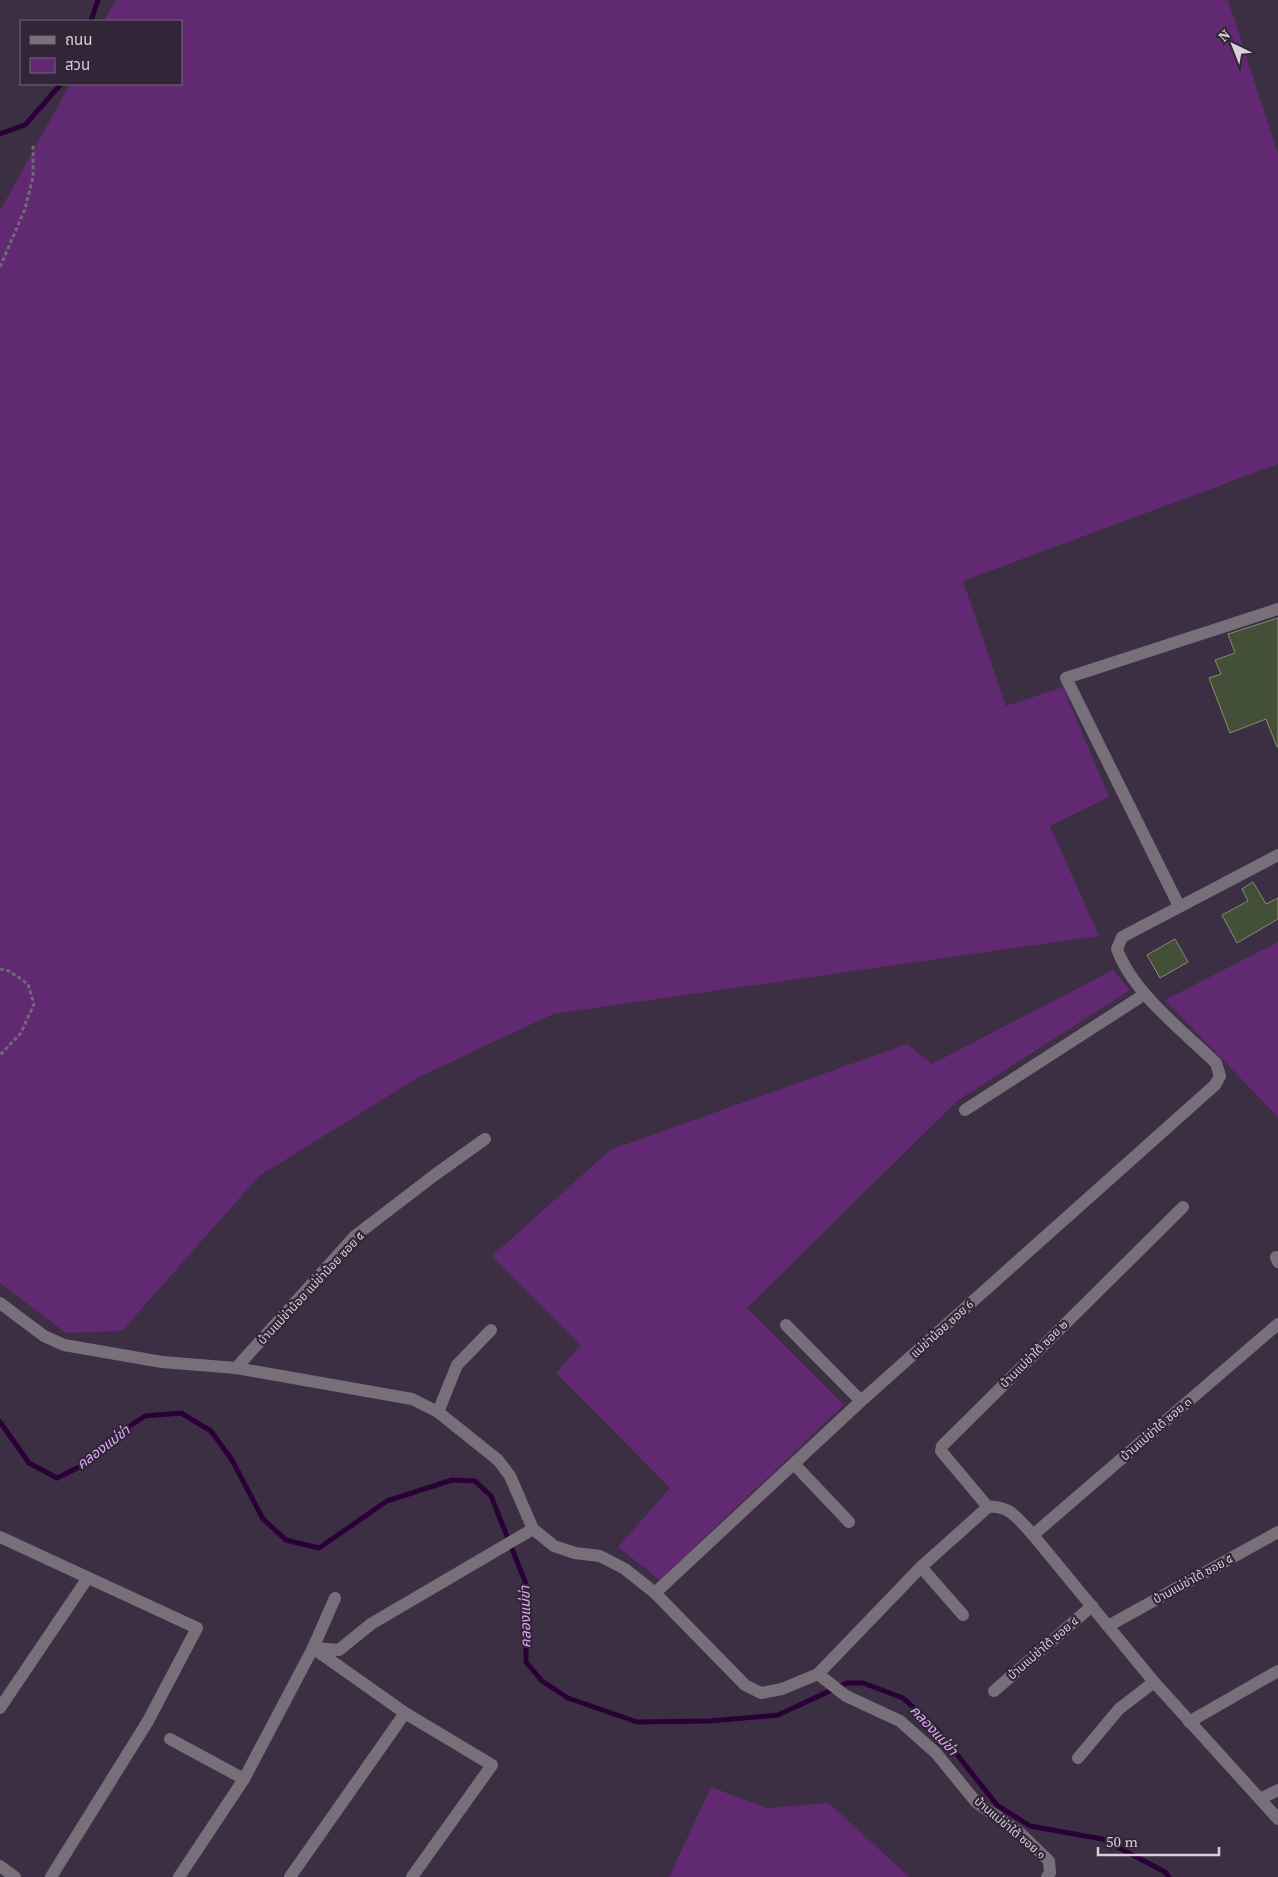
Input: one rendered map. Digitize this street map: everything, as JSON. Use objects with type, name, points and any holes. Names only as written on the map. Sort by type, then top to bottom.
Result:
[{"type":"street","points":[[1179,906],[1066,678],[1278,609]]},
{"type":"street","points":[[965,1110],[1145,994],[1123,967],[1116,949],[1122,937],[1278,855]]},
{"type":"street","name":"แม่ข่าน้อย ซอย 6","points":[[655,1593],[861,1401],[1200,1101],[1219,1080],[1220,1076],[1216,1063],[1145,994]]},
{"type":"street","name":"บ้านแม่ข่าน้อย แม่ข่าน้อย ซอย ๕","points":[[236,1368],[356,1236],[485,1139]]},
{"type":"street","name":"บ้านแม่ข่าใต้ ซอย ๒","points":[[988,1507],[941,1451],[942,1446],[1183,1207]]},
{"type":"street","points":[[0,1303],[44,1336],[64,1345],[162,1362],[236,1368],[412,1398],[438,1412],[498,1460],[510,1476],[533,1529],[554,1546],[575,1553],[600,1556],[625,1569],[655,1593],[745,1685],[761,1693],[823,1678],[920,1567],[988,1507],[997,1506],[1010,1510],[1033,1535],[1154,1682],[1278,1819]]},
{"type":"street","name":"บ้านแม่ข่าใต้ ซอย ๓","points":[[1033,1535],[1278,1324]]},
{"type":"street","points":[[786,1325],[861,1401]]},
{"type":"street","points":[[438,1412],[457,1364],[491,1330]]},
{"type":"street","points":[[794,1464],[850,1522]]},
{"type":"street","points":[[313,1648],[339,1650],[371,1624],[533,1529]]},
{"type":"street","name":"บ้านแม่ข่าใต้ ซอย ๕","points":[[1108,1626],[1278,1532]]},
{"type":"street","points":[[0,1537],[87,1579],[197,1628],[148,1721],[51,1877]]},
{"type":"street","points":[[920,1567],[963,1615]]},
{"type":"street","points":[[0,1708],[87,1579]]},
{"type":"street","points":[[179,1877],[244,1779],[313,1648],[335,1598]]},
{"type":"street","name":"บ้านแม่ข่าใต้ ซอย ๔","points":[[994,1691],[1092,1606]]},
{"type":"street","points":[[313,1648],[406,1713],[492,1765],[412,1877]]},
{"type":"street","points":[[1189,1722],[1278,1670]]},
{"type":"street","name":"บ้านแม่ข่าใต้ ซอย ๑","points":[[823,1678],[846,1696],[900,1720],[936,1753],[976,1802],[1019,1832],[1049,1861],[1050,1874],[1047,1877]]},
{"type":"street","points":[[1078,1758],[1119,1710],[1154,1682]]},
{"type":"street","points":[[290,1877],[406,1713]]},
{"type":"street","points":[[170,1739],[244,1779]]},
{"type":"street","points":[[1260,1800],[1278,1790]]},
{"type":"street","points":[[0,1866],[15,1877]]},
{"type":"path","points":[[0,267],[25,209],[33,177],[33,145]]},
{"type":"path","points":[[0,970],[9,971],[28,984],[34,1004],[21,1033],[0,1055]]},
{"type":"green space","points":[[116,0],[1228,0],[1278,154],[1278,464],[963,581],[1006,706],[1063,687],[1109,797],[1050,826],[1099,936],[553,1014],[419,1077],[259,1176],[122,1331],[66,1333],[0,1283],[0,211],[69,85],[182,85],[182,20],[105,20]]},
{"type":"green space","points":[[1278,942],[1278,1117],[1165,1000]]},
{"type":"green space","points":[[1113,970],[1130,990],[957,1101],[747,1308],[844,1405],[660,1580],[618,1547],[670,1488],[556,1373],[581,1345],[492,1256],[610,1150],[907,1044],[932,1064]]},
{"type":"green space","points":[[711,1787],[767,1808],[829,1803],[909,1877],[669,1877]]},
{"type":"building","points":[[1278,618],[1277,747],[1266,719],[1230,733],[1209,678],[1221,674],[1215,660],[1235,653],[1228,634]]},
{"type":"building","points":[[1253,882],[1266,904],[1278,898],[1278,919],[1237,943],[1222,915],[1248,901],[1242,889]]},
{"type":"building","points":[[1175,939],[1188,962],[1160,978],[1147,955]]},
{"type":"waterway","name":"คลองแม่ข่า","points":[[91,20],[98,0]]},
{"type":"waterway","name":"คลองแม่ข่า","points":[[0,134],[25,125],[60,85]]},
{"type":"waterway","name":"คลองแม่ข่า","points":[[0,1422],[29,1463],[57,1478],[79,1467],[107,1441],[145,1416],[181,1413],[211,1431],[232,1460],[263,1519],[286,1540],[319,1548],[387,1501],[452,1480],[475,1481],[491,1496],[526,1584],[526,1662],[542,1681],[568,1698],[637,1722],[710,1721],[778,1715],[847,1683],[863,1683],[903,1698],[936,1728],[997,1805],[1030,1826],[1102,1839],[1165,1872],[1169,1877]]}]
